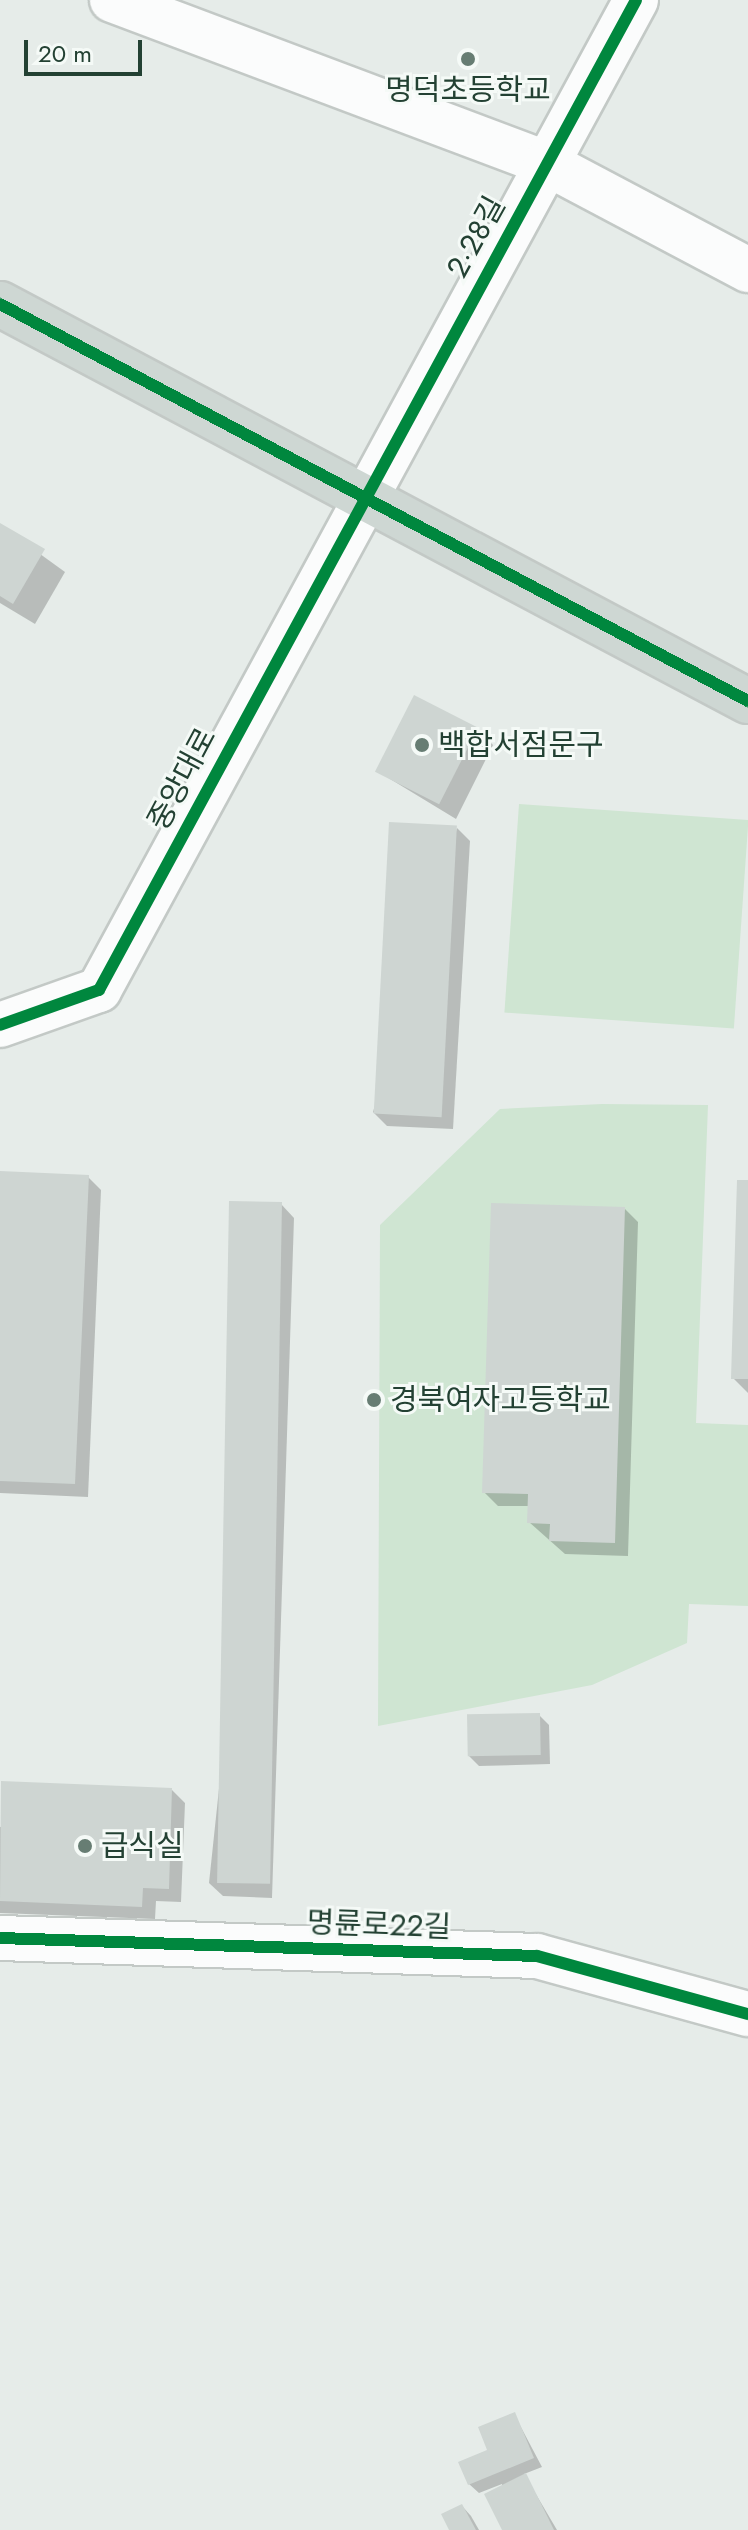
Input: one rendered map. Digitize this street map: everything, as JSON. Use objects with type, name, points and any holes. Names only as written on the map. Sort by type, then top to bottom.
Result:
[{"type":"main road","points":[[0,304],[361,500],[748,701]]},
{"type":"street","name":"2·28길","points":[[361,500],[636,0]]},
{"type":"street","points":[[122,4],[546,163],[748,270]]},
{"type":"street","name":"중앙대로","points":[[0,1025],[99,990],[361,500]]},
{"type":"street","name":"명륜로22길","points":[[0,1938],[537,1956],[748,2014]]},
{"type":"green space","points":[[519,804],[748,820],[734,1029],[504,1012]]},
{"type":"green space","points":[[602,1104],[708,1105],[696,1423],[748,1425],[748,1606],[689,1604],[687,1643],[592,1685],[378,1726],[380,1225],[500,1109]]},
{"type":"building","points":[[0,523],[45,549],[13,604],[0,596]]},
{"type":"building","points":[[414,695],[478,728],[439,804],[375,772]]},
{"type":"building","points":[[389,822],[457,826],[442,1117],[374,1114]]},
{"type":"building","points":[[0,1171],[89,1175],[75,1484],[0,1481]]},
{"type":"building","points":[[737,1180],[748,1180],[748,1379],[731,1379]]},
{"type":"building","points":[[229,1201],[282,1202],[270,1884],[217,1883]]},
{"type":"building","points":[[491,1203],[625,1207],[615,1543],[549,1541],[550,1524],[527,1523],[528,1494],[482,1493]]},
{"type":"building","points":[[540,1713],[541,1755],[468,1756],[467,1714]]},
{"type":"building","name":"급식실","points":[[1,1781],[172,1788],[169,1889],[143,1888],[142,1907],[0,1901]]},
{"type":"building","points":[[515,2412],[534,2458],[468,2485],[458,2462],[487,2450],[478,2427]]},
{"type":"building","points":[[526,2473],[554,2530],[502,2530],[484,2494]]},
{"type":"building","points":[[462,2504],[476,2530],[449,2530],[441,2514]]},
{"type":"cycle path","points":[[0,1025],[99,990],[636,0]]},
{"type":"cycle path","points":[[0,304],[748,701]]},
{"type":"cycle path","points":[[0,1938],[537,1956],[748,2014]]},
{"type":"place","name":"명덕초등학교","points":[[468,59]]},
{"type":"place","name":"백합서점문구","points":[[422,745]]},
{"type":"place","name":"경북여자고등학교","points":[[374,1400]]},
{"type":"place","name":"급식실","points":[[85,1846]]}]
